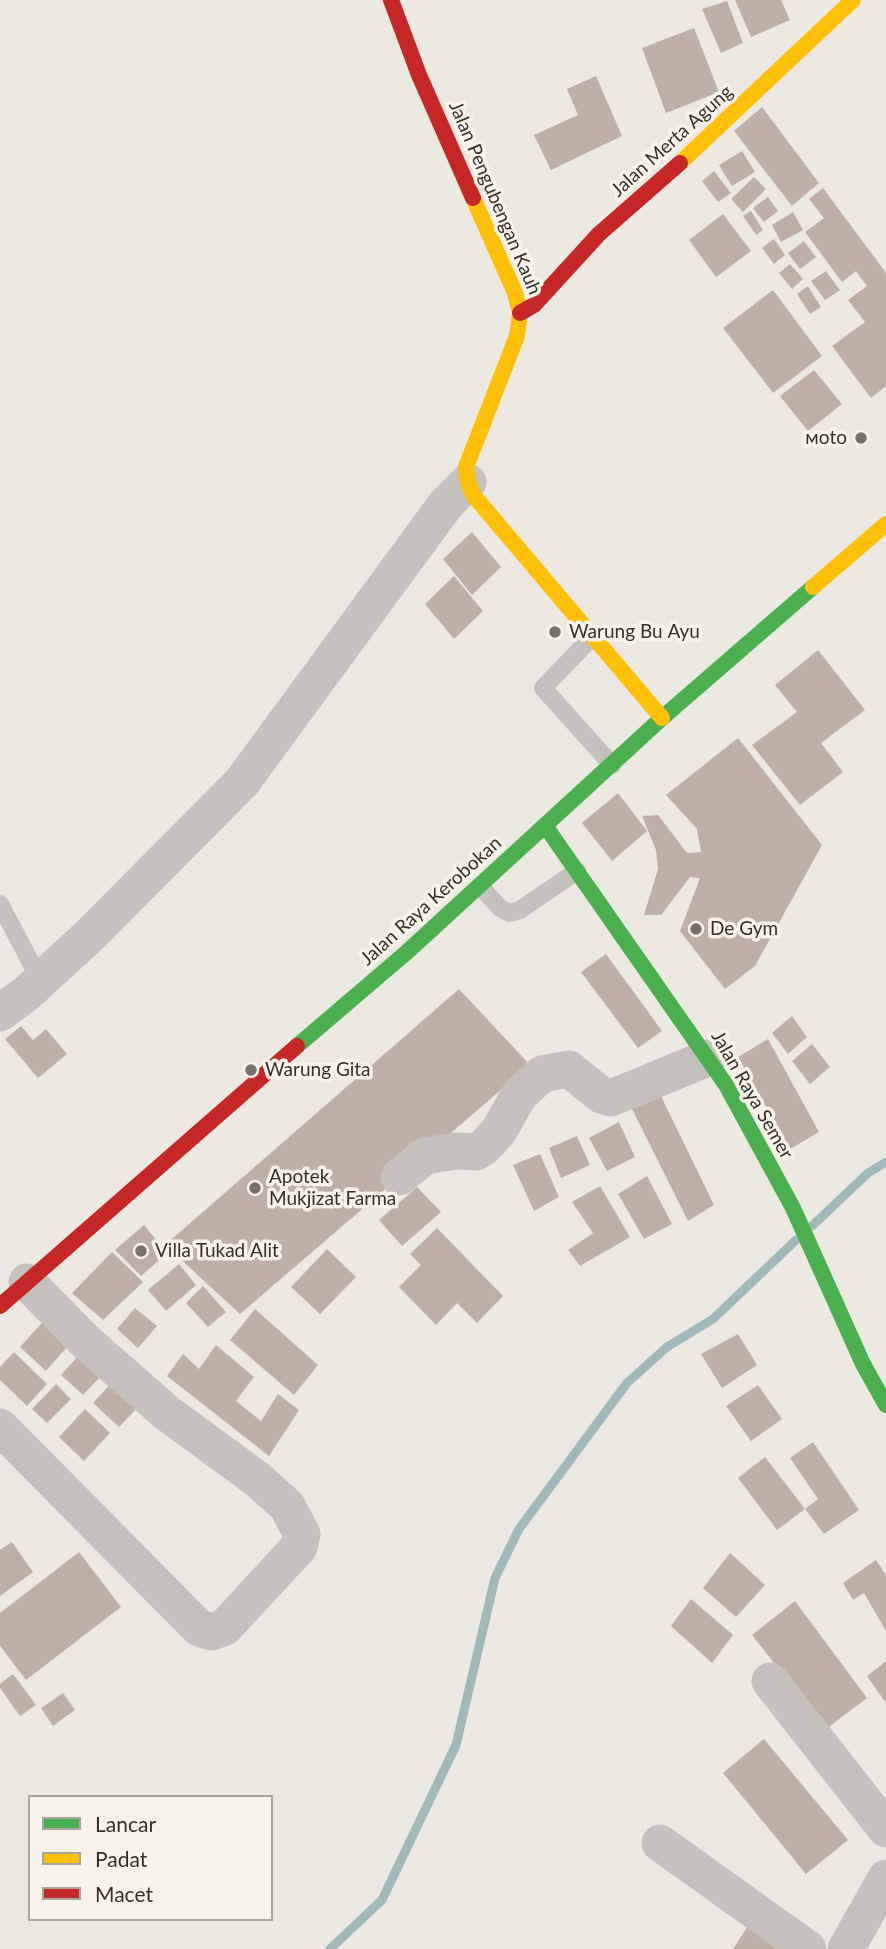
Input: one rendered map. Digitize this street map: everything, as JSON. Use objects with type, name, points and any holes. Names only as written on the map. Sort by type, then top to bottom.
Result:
[{"type":"street","name":"Jalan Pengubengan Kauh","points":[[391,0],[419,75],[515,293],[520,313],[517,336],[466,467],[468,482]]},
{"type":"street","name":"Jalan Merta Agung","points":[[520,313],[534,304],[599,234],[718,129],[853,0]]},
{"type":"street","points":[[0,1013],[40,980],[242,782],[446,504],[468,482],[474,496],[662,718]]},
{"type":"street","name":"Jalan Raya Kerobokan","points":[[0,1306],[480,886],[662,718],[886,524]]},
{"type":"street","name":"Jalan Raya Semer","points":[[546,827],[726,1085],[793,1208],[863,1364],[886,1405]]},
{"type":"street","points":[[399,1177],[425,1156],[456,1151],[476,1152],[484,1147],[498,1132],[520,1094],[542,1074],[569,1069],[601,1095],[611,1098],[708,1058]]},
{"type":"street","points":[[0,1427],[198,1628],[211,1632],[225,1627],[299,1547],[302,1534],[287,1506],[257,1479],[167,1413],[85,1341],[27,1282]]},
{"type":"street","points":[[770,1681],[886,1829]]},
{"type":"street","points":[[660,1843],[808,1949]]},
{"type":"street","points":[[846,1949],[886,1878]]},
{"type":"lane","points":[[593,636],[543,688],[612,765]]},
{"type":"lane","points":[[480,886],[500,908],[509,913],[520,910],[577,871]]},
{"type":"lane","points":[[0,904],[40,980]]},
{"type":"building","points":[[735,0],[781,0],[790,20],[751,37]]},
{"type":"building","points":[[727,1],[743,43],[721,53],[702,9]]},
{"type":"building","points":[[694,28],[719,92],[666,113],[642,48]]},
{"type":"building","points":[[596,76],[622,136],[551,170],[534,135],[578,115],[567,89]]},
{"type":"building","points":[[762,107],[819,183],[792,206],[734,131]]},
{"type":"building","points":[[742,151],[755,172],[732,186],[719,165]]},
{"type":"building","points":[[714,171],[731,193],[718,202],[702,181]]},
{"type":"building","points":[[754,177],[766,189],[743,212],[731,199]]},
{"type":"building","points":[[823,188],[886,273],[886,386],[871,398],[832,346],[865,322],[848,300],[867,286],[856,271],[842,282],[805,232],[824,218],[809,199]]},
{"type":"building","points":[[768,197],[778,211],[764,222],[753,208]]},
{"type":"building","points":[[751,211],[763,230],[756,235],[743,216]]},
{"type":"building","points":[[793,212],[803,230],[781,242],[772,225]]},
{"type":"building","points":[[723,214],[751,251],[716,277],[689,240]]},
{"type":"building","points":[[774,239],[785,255],[774,264],[762,248]]},
{"type":"building","points":[[804,241],[816,257],[800,269],[788,253]]},
{"type":"building","points":[[790,264],[803,279],[792,289],[779,273]]},
{"type":"building","points":[[826,271],[840,290],[825,300],[811,281]]},
{"type":"building","points":[[808,286],[821,307],[810,314],[797,294]]},
{"type":"building","points":[[773,290],[822,356],[773,393],[723,328]]},
{"type":"building","points":[[814,370],[842,404],[808,431],[780,396]]},
{"type":"building","points":[[472,532],[501,567],[472,595],[443,559]]},
{"type":"building","points":[[454,576],[483,611],[454,639],[425,604]]},
{"type":"building","points":[[818,650],[865,710],[821,743],[843,772],[800,805],[752,745],[797,712],[775,685]]},
{"type":"building","points":[[738,738],[822,845],[755,966],[725,989],[680,931],[700,878],[690,877],[661,915],[644,915],[658,869],[656,850],[642,816],[658,815],[687,853],[701,852],[697,829],[666,795]]},
{"type":"building","points":[[618,793],[647,831],[612,861],[582,823]]},
{"type":"building","points":[[606,954],[662,1031],[638,1048],[581,972]]},
{"type":"building","points":[[459,989],[530,1065],[240,1314],[165,1245]]},
{"type":"building","points":[[792,1016],[807,1037],[788,1054],[772,1033]]},
{"type":"building","points":[[21,1026],[33,1040],[46,1029],[67,1054],[38,1078],[5,1039]]},
{"type":"building","points":[[768,1039],[819,1132],[790,1149],[738,1057]]},
{"type":"building","points":[[812,1044],[830,1067],[810,1084],[792,1061]]},
{"type":"building","points":[[658,1090],[714,1205],[688,1221],[630,1105]]},
{"type":"building","points":[[619,1122],[635,1157],[607,1171],[589,1138]]},
{"type":"building","points":[[577,1136],[590,1165],[561,1178],[549,1148]]},
{"type":"building","points":[[540,1154],[559,1197],[534,1211],[513,1165]]},
{"type":"building","points":[[647,1176],[672,1224],[644,1239],[618,1194]]},
{"type":"building","points":[[600,1186],[630,1237],[580,1266],[568,1250],[593,1233],[572,1202]]},
{"type":"building","points":[[417,1187],[441,1212],[402,1246],[379,1220]]},
{"type":"building","name":"Villa Tukad Alit","points":[[144,1225],[167,1253],[141,1276],[115,1250]]},
{"type":"building","points":[[437,1228],[503,1296],[477,1323],[457,1303],[436,1325],[399,1287],[421,1265],[410,1254]]},
{"type":"building","points":[[327,1249],[356,1277],[320,1314],[291,1287]]},
{"type":"building","points":[[112,1252],[143,1282],[103,1320],[72,1293]]},
{"type":"building","points":[[179,1264],[196,1285],[166,1311],[148,1290]]},
{"type":"building","points":[[203,1286],[226,1312],[208,1327],[186,1303]]},
{"type":"building","points":[[135,1308],[157,1326],[138,1348],[117,1329]]},
{"type":"building","points":[[255,1309],[318,1365],[294,1395],[230,1340]]},
{"type":"building","points":[[42,1323],[67,1347],[46,1371],[20,1347]]},
{"type":"building","points":[[738,1334],[757,1365],[722,1388],[701,1354]]},
{"type":"building","points":[[216,1345],[254,1377],[236,1401],[261,1421],[278,1394],[299,1410],[269,1456],[167,1376],[183,1354],[199,1369]]},
{"type":"building","points":[[14,1352],[47,1384],[27,1406],[0,1380],[0,1367]]},
{"type":"building","points":[[80,1354],[102,1375],[83,1395],[61,1375]]},
{"type":"building","points":[[118,1376],[144,1401],[119,1427],[93,1403]]},
{"type":"building","points":[[56,1384],[71,1399],[47,1423],[32,1409]]},
{"type":"building","points":[[758,1385],[782,1419],[751,1441],[726,1406]]},
{"type":"building","points":[[85,1409],[110,1433],[84,1461],[59,1437]]},
{"type":"building","points":[[813,1442],[859,1510],[824,1534],[805,1509],[818,1499],[790,1458]]},
{"type":"building","points":[[765,1457],[805,1509],[777,1530],[738,1478]]},
{"type":"building","points":[[12,1542],[33,1572],[0,1596],[0,1550]]},
{"type":"building","points":[[79,1552],[121,1607],[26,1680],[0,1646],[0,1613]]},
{"type":"building","points":[[730,1553],[765,1585],[736,1617],[703,1588]]},
{"type":"building","points":[[876,1560],[886,1575],[886,1631],[864,1593],[853,1600],[843,1583]]},
{"type":"building","points":[[691,1599],[733,1635],[712,1663],[671,1626]]},
{"type":"building","points":[[795,1601],[867,1698],[826,1729],[752,1635]]},
{"type":"building","points":[[886,1661],[886,1703],[867,1676]]},
{"type":"building","points":[[13,1674],[36,1705],[20,1716],[0,1688],[0,1684]]},
{"type":"building","points":[[63,1693],[75,1710],[53,1726],[41,1708]]},
{"type":"building","points":[[764,1739],[848,1840],[806,1874],[723,1773]]},
{"type":"building","points":[[751,1921],[789,1949],[733,1949]]},
{"type":"waterway","points":[[812,1226],[868,1173],[886,1162]]},
{"type":"waterway","points":[[330,1949],[382,1900],[456,1745],[495,1578],[519,1529],[627,1383],[667,1347],[713,1319],[796,1240]]},
{"type":"traffic: fast","points":[[297,1046],[407,952],[662,718],[813,587]]},
{"type":"traffic: fast","points":[[546,827],[726,1085],[793,1208],[863,1364],[886,1405]]},
{"type":"traffic: slow","points":[[680,163],[853,0]]},
{"type":"traffic: slow","points":[[473,198],[515,293],[520,313],[517,336],[466,467],[468,482],[474,496],[662,718]]},
{"type":"traffic: slow","points":[[813,587],[886,524]]},
{"type":"traffic: jam","points":[[391,0],[419,75],[473,198]]},
{"type":"traffic: jam","points":[[520,313],[534,305],[599,234],[680,163]]},
{"type":"traffic: jam","points":[[0,1306],[297,1046]]},
{"type":"place","name":"моto","points":[[861,438]]},
{"type":"place","name":"Warung Bu Ayu","points":[[555,632]]},
{"type":"place","name":"De Gym","points":[[696,929]]},
{"type":"place","name":"Warung Gita","points":[[251,1070]]},
{"type":"place","name":"Apotek Mukjizat Farma","points":[[255,1188]]},
{"type":"place","name":"Villa Tukad Alit","points":[[141,1251]]}]
